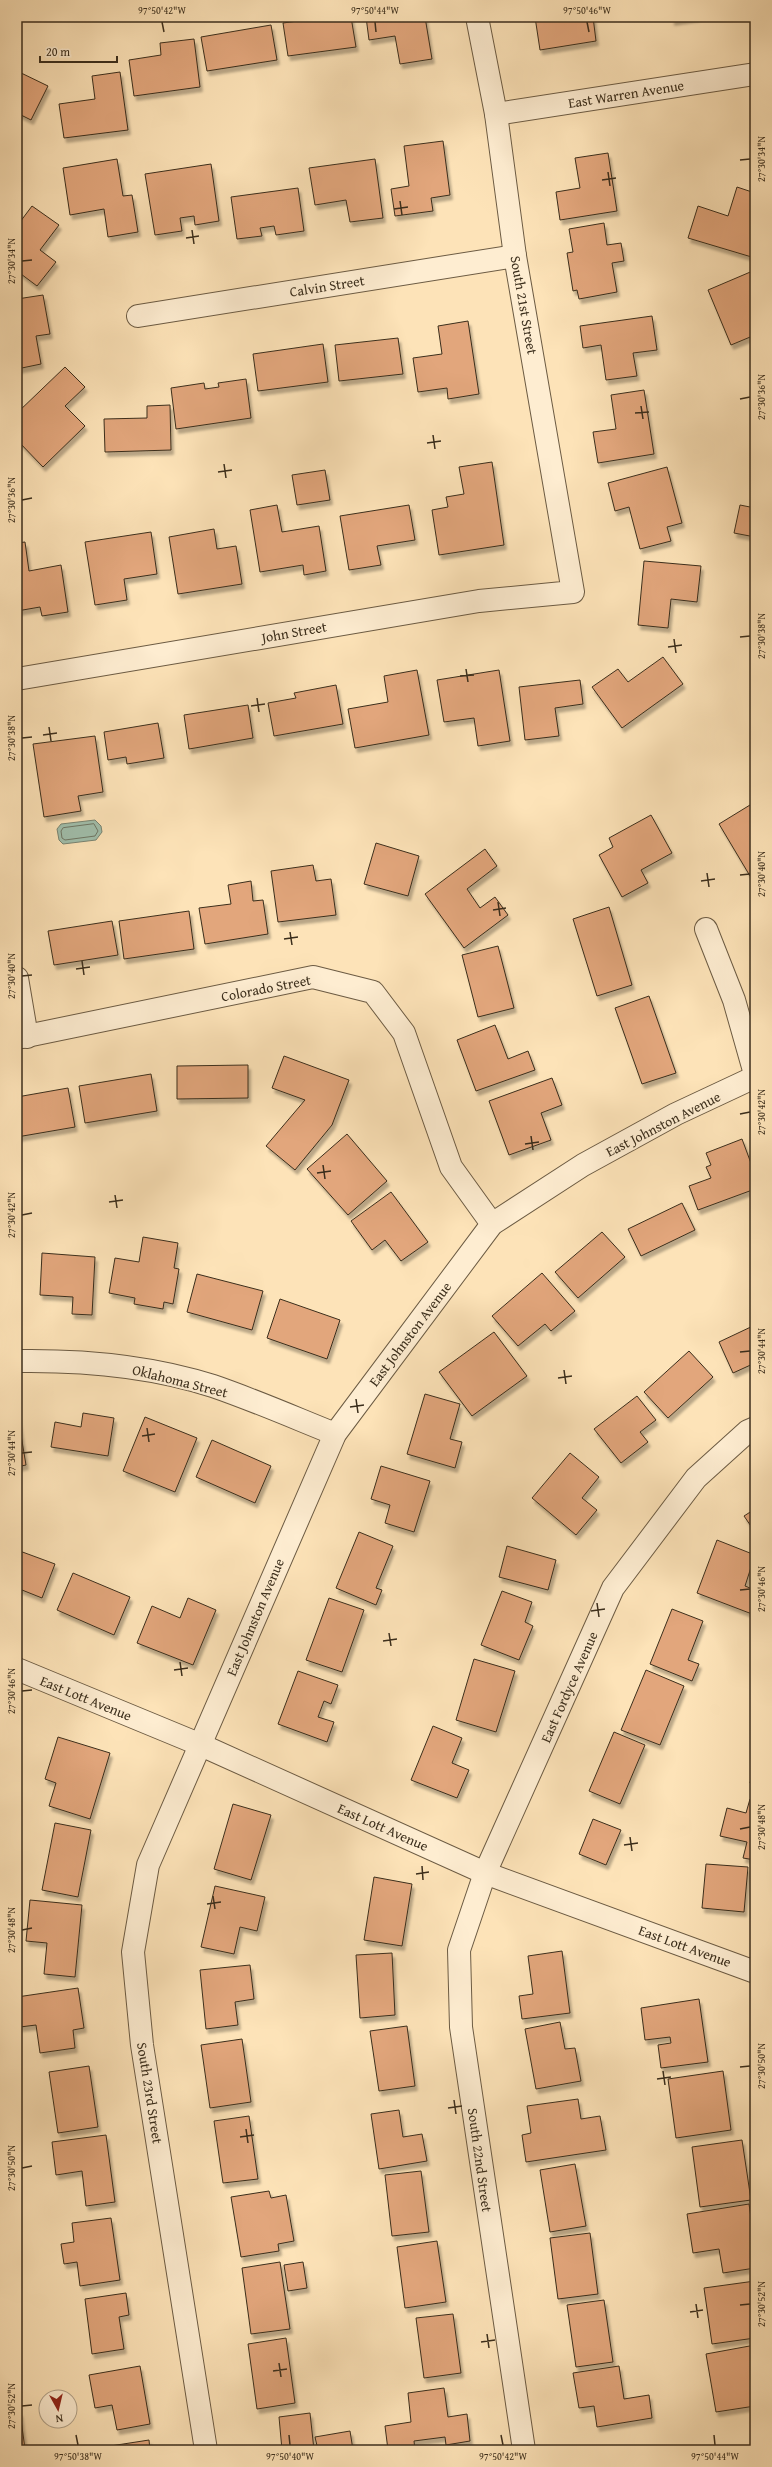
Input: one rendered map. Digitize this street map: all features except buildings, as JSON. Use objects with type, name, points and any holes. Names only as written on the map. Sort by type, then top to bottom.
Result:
[{"type":"street","name":"South 21st Street","points":[[477,17],[496,114],[515,256],[573,592]]},
{"type":"street","name":"East Warren Avenue","points":[[496,114],[755,74]]},
{"type":"street","name":"Calvin Street","points":[[138,316],[515,256]]},
{"type":"street","name":"John Street","points":[[17,679],[479,601],[573,592]]},
{"type":"street","points":[[706,930],[734,1000],[755,1076]]},
{"type":"street","name":"Colorado Street","points":[[22,1038],[313,977],[373,992],[404,1033],[451,1167],[492,1224]]},
{"type":"street","points":[[17,978],[22,1038]]},
{"type":"street","name":"East Johnston Avenue","points":[[201,1745],[278,1563],[336,1434],[492,1224],[584,1165],[676,1114],[755,1076]]},
{"type":"street","name":"Oklahoma Street","points":[[17,1362],[55,1361],[148,1371],[212,1386],[336,1434]]},
{"type":"street","name":"East Fordyce Avenue","points":[[485,1873],[614,1588],[696,1478],[748,1431],[755,1428]]},
{"type":"street","name":"East Lott Avenue","points":[[17,1669],[201,1745],[485,1873],[755,1972]]},
{"type":"street","name":"South 23rd Street","points":[[201,1745],[148,1865],[133,1952],[142,2045],[206,2450]]},
{"type":"street","name":"South 22nd Street","points":[[485,1873],[459,1950],[460,2027],[524,2450]]},
{"type":"water","points":[[95,820],[101,826],[102,832],[96,840],[63,844],[59,840],[57,829],[61,824]]}]
